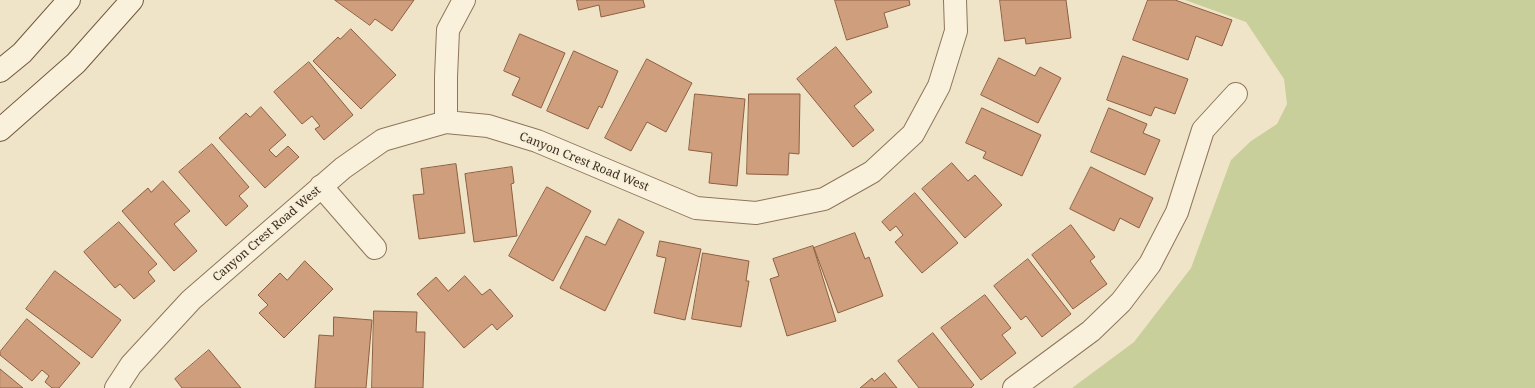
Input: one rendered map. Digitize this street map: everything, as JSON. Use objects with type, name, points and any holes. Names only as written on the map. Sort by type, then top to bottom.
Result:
[{"type":"street","points":[[0,71],[22,53],[69,0]]},
{"type":"street","points":[[0,130],[76,63],[132,0]]},
{"type":"street","points":[[446,122],[448,30],[464,0]]},
{"type":"street","name":"Canyon Crest Road West","points":[[116,388],[131,365],[191,300],[343,168],[383,140],[446,122],[488,126],[536,140],[696,208],[756,213],[824,199],[872,172],[913,134],[939,86],[956,31],[955,0]]},
{"type":"street","points":[[1014,388],[1091,331],[1122,302],[1141,277],[1150,264],[1177,212],[1203,130],[1236,94]]},
{"type":"street","points":[[321,186],[375,248]]},
{"type":"green space","points":[[1185,0],[1535,0],[1535,388],[1072,388],[1134,342],[1191,268],[1231,160],[1251,141],[1277,124],[1287,104],[1284,79],[1246,22]]},
{"type":"building","points":[[335,0],[414,0],[392,31],[375,19],[370,25]]},
{"type":"building","points":[[577,0],[643,0],[645,7],[601,17],[599,5],[579,10]]},
{"type":"building","points":[[835,0],[909,0],[910,5],[884,13],[888,27],[847,40]]},
{"type":"building","points":[[1000,0],[1066,0],[1071,38],[1026,44],[1025,38],[1005,41]]},
{"type":"building","points":[[1148,0],[1175,0],[1232,20],[1222,46],[1196,36],[1188,60],[1133,40]]},
{"type":"building","points":[[351,29],[396,75],[361,109],[313,61],[338,37],[340,39]]},
{"type":"building","points":[[520,34],[565,53],[541,108],[512,95],[520,78],[504,71]]},
{"type":"building","points":[[836,47],[872,92],[854,106],[874,130],[853,147],[797,79]]},
{"type":"building","points":[[574,51],[618,71],[602,108],[599,106],[588,129],[547,111]]},
{"type":"building","points":[[1123,56],[1188,79],[1175,114],[1155,107],[1151,116],[1107,100]]},
{"type":"building","points":[[999,58],[1035,76],[1040,67],[1061,78],[1038,123],[981,95]]},
{"type":"building","points":[[647,59],[692,83],[666,132],[647,122],[631,151],[605,138]]},
{"type":"building","points":[[309,62],[353,115],[324,140],[315,129],[320,126],[312,116],[302,124],[274,92]]},
{"type":"building","points":[[695,94],[745,99],[737,186],[709,183],[712,153],[689,150]]},
{"type":"building","points":[[749,94],[800,94],[799,154],[789,153],[788,175],[747,174]]},
{"type":"building","points":[[261,107],[286,135],[269,150],[276,157],[288,146],[299,157],[265,188],[219,138],[246,113],[250,117]]},
{"type":"building","points":[[982,108],[1041,135],[1022,176],[983,158],[986,152],[966,143]]},
{"type":"building","points":[[1109,108],[1147,124],[1143,133],[1160,140],[1145,175],[1091,152]]},
{"type":"building","points":[[212,144],[249,187],[239,196],[248,206],[226,226],[179,172]]},
{"type":"building","points":[[952,163],[968,181],[975,175],[1002,205],[965,238],[922,189]]},
{"type":"building","points":[[456,164],[465,233],[419,239],[413,195],[424,194],[421,169]]},
{"type":"building","points":[[512,167],[514,183],[511,184],[517,236],[474,242],[465,174]]},
{"type":"building","points":[[1091,167],[1153,198],[1139,228],[1120,218],[1114,231],[1070,209]]},
{"type":"building","points":[[163,181],[190,211],[174,224],[197,251],[174,271],[122,211],[148,188],[151,192]]},
{"type":"building","points":[[547,187],[591,211],[553,281],[509,256]]},
{"type":"building","points":[[915,193],[958,243],[922,273],[895,242],[903,235],[896,226],[890,231],[882,222]]},
{"type":"building","points":[[619,219],[644,232],[605,311],[560,288],[586,236],[605,245]]},
{"type":"building","points":[[119,222],[157,264],[148,272],[155,281],[134,299],[120,284],[115,288],[84,252]]},
{"type":"building","points":[[1071,225],[1095,257],[1090,261],[1107,284],[1073,309],[1032,255]]},
{"type":"building","points":[[855,233],[865,259],[869,257],[883,296],[838,313],[814,248]]},
{"type":"building","points":[[660,241],[701,249],[685,320],[654,313],[666,258],[657,256]]},
{"type":"building","points":[[813,246],[836,321],[787,336],[770,279],[779,276],[773,259]]},
{"type":"building","points":[[703,253],[749,261],[746,281],[749,281],[741,327],[692,319]]},
{"type":"building","points":[[1028,259],[1071,314],[1042,337],[1026,316],[1021,320],[994,286]]},
{"type":"building","points":[[305,261],[333,289],[284,338],[259,313],[268,305],[258,295],[280,273],[287,280]]},
{"type":"building","points":[[55,271],[121,320],[92,358],[26,309]]},
{"type":"building","points":[[465,276],[482,295],[490,289],[513,316],[497,330],[492,324],[464,348],[417,294],[436,277],[448,291]]},
{"type":"building","points":[[985,295],[1011,328],[1002,335],[1016,353],[981,380],[941,328]]},
{"type":"building","points":[[374,311],[417,312],[416,332],[425,332],[423,388],[372,388]]},
{"type":"building","points":[[334,317],[372,320],[366,388],[315,388],[319,335],[333,336]]},
{"type":"building","points":[[27,319],[80,363],[59,388],[52,388],[45,382],[49,376],[42,370],[32,381],[0,355],[0,352]]},
{"type":"building","points":[[933,333],[974,385],[971,388],[919,388],[898,361]]},
{"type":"building","points":[[209,350],[241,388],[182,388],[175,379]]},
{"type":"building","points":[[0,369],[23,388],[0,388]]},
{"type":"building","points":[[885,373],[897,388],[860,388],[872,378],[874,381]]}]
